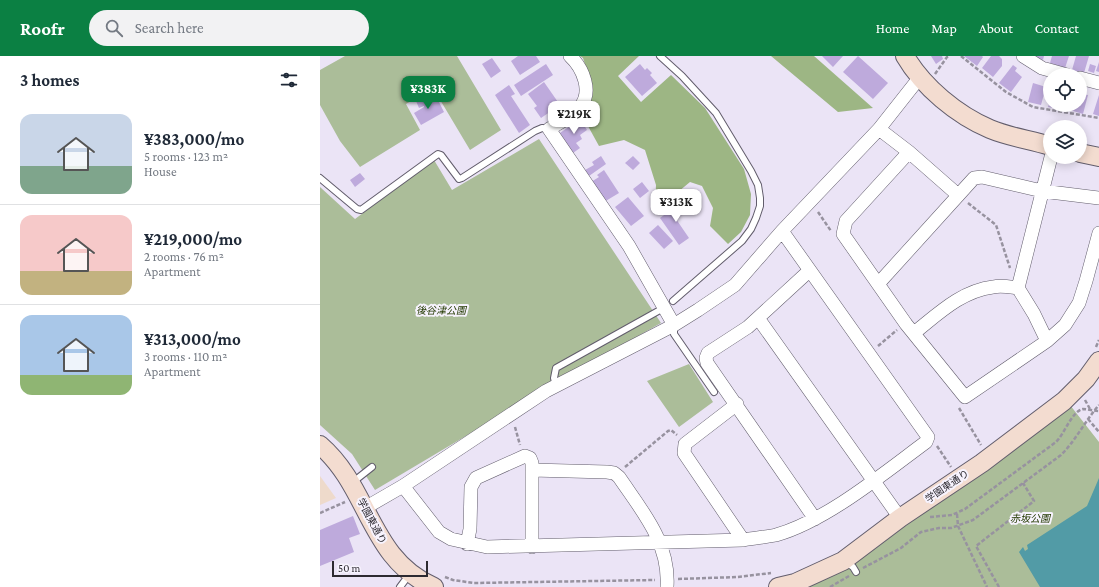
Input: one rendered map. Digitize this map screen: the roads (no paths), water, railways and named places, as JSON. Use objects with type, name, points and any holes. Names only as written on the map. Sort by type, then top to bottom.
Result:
[{"type":"street","points":[[570,56],[585,77],[584,98],[580,108],[549,129],[629,246],[674,325]]},
{"type":"street","points":[[905,56],[930,77],[948,103],[975,122],[992,130],[1043,144]]},
{"type":"street","points":[[1023,56],[1043,68]]},
{"type":"street","points":[[365,508],[403,486],[556,386],[674,325],[735,285],[782,231],[930,77]]},
{"type":"street","points":[[1087,80],[1099,83]]},
{"type":"street","points":[[879,129],[909,152],[958,195]]},
{"type":"street","points":[[909,152],[846,221],[843,234],[910,328],[965,397],[1047,341],[1065,325],[1078,303],[1086,282],[1099,233]]},
{"type":"street","points":[[1087,154],[1099,157]]},
{"type":"street","points":[[1047,341],[1034,314],[1018,288],[1049,164]]},
{"type":"street","points":[[878,284],[974,178],[982,177],[1042,191],[1099,198]]},
{"type":"street","points":[[403,486],[439,532],[451,539],[467,544],[487,547],[532,547],[743,540],[776,535],[815,519],[874,481],[926,442],[928,437],[782,231]]},
{"type":"street","points":[[809,270],[748,327],[708,353],[706,358],[707,364],[737,404],[815,519]]},
{"type":"street","points":[[910,328],[951,303],[979,290],[994,286],[1018,288]]},
{"type":"street","points":[[758,318],[900,518]]},
{"type":"street","name":"学園東通り","points":[[778,587],[850,567],[900,518],[982,463],[1064,401],[1086,379],[1099,361]]},
{"type":"street","points":[[737,404],[685,444],[684,453],[743,540]]},
{"type":"street","name":"学園東通り","points":[[320,445],[335,458],[352,483],[385,546],[398,563],[405,580],[434,587]]},
{"type":"street","points":[[467,544],[470,529],[471,487],[476,478],[522,457],[530,458],[532,470],[532,547]]},
{"type":"street","points":[[532,470],[607,472],[616,475],[652,526],[660,543],[668,580],[667,587]]},
{"type":"lane","points":[[660,56],[682,76],[716,113],[751,171],[758,185],[760,198],[760,206],[756,218],[751,229],[742,241],[673,301]]},
{"type":"lane","points":[[320,178],[357,209],[361,210],[438,154],[441,155],[459,178],[462,178],[535,131],[542,128],[549,129]]},
{"type":"lane","points":[[556,386],[554,378],[556,368],[660,310]]},
{"type":"lane","points":[[674,325],[674,334],[714,392]]},
{"type":"lane","points":[[352,483],[372,467]]},
{"type":"water","points":[[1099,478],[1099,587],[1040,587],[1019,552],[1023,547],[1025,551],[1028,549],[1027,545],[1087,506]]},
{"type":"park label","name":"後谷津公園","points":[[441,310]]},
{"type":"park label","name":"赤坂公園","points":[[1030,518]]}]
